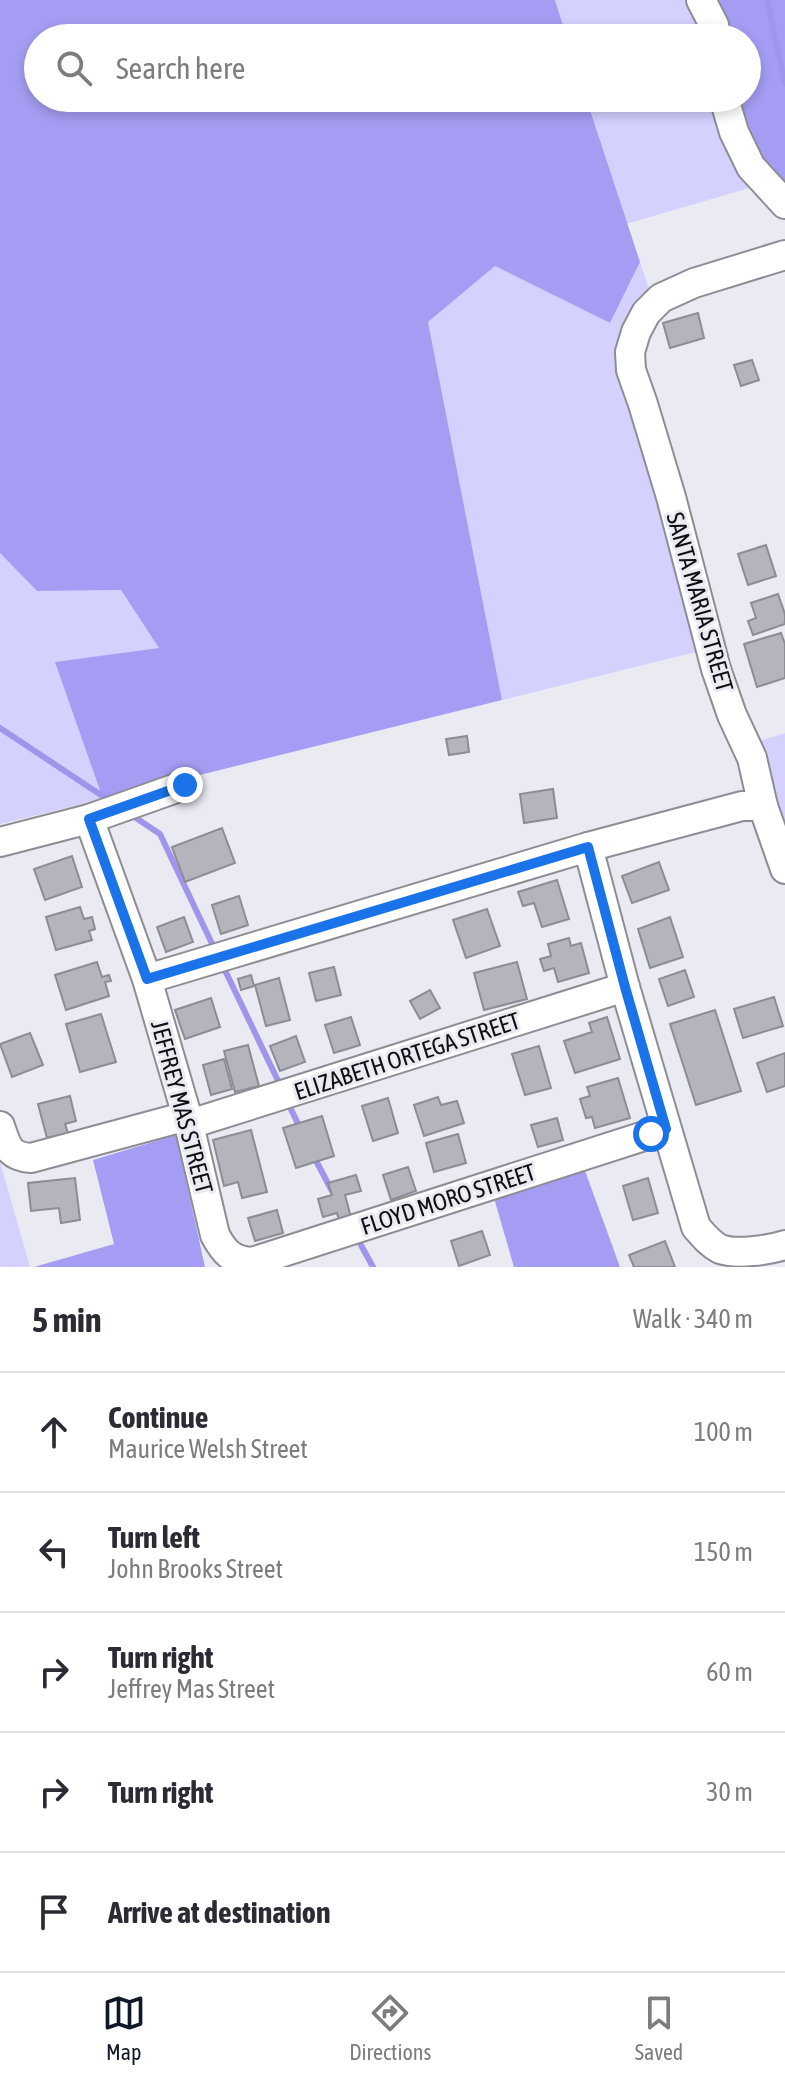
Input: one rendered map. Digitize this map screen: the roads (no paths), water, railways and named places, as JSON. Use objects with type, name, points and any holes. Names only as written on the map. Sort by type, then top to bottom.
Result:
[{"type":"street","points":[[701,0],[713,24]]},
{"type":"street","points":[[728,112],[751,167],[785,204]]},
{"type":"street","name":"SANTA MARIA STREET","points":[[785,255],[694,283],[661,298],[646,313],[630,352],[631,370],[671,497],[716,669],[732,715],[752,758],[763,806],[785,869]]},
{"type":"street","points":[[0,842],[89,819],[185,785]]},
{"type":"street","points":[[147,979],[588,847],[742,806],[763,806]]},
{"type":"street","name":"JEFFREY MAS STREET","points":[[89,819],[147,979],[188,1120],[215,1235],[229,1256]]},
{"type":"street","points":[[588,847],[625,987],[696,1227],[706,1239],[721,1249],[748,1252],[785,1245]]},
{"type":"street","name":"ELIZABETH ORTEGA STREET","points":[[0,1126],[7,1147],[18,1157],[31,1158],[188,1120],[625,987]]},
{"type":"street","name":"FLOYD MORO STREET","points":[[229,1256],[252,1262],[666,1129]]},
{"type":"waterway","points":[[767,0],[785,84]]},
{"type":"waterway","points":[[0,728],[110,801]]},
{"type":"waterway","points":[[130,814],[160,834],[215,950]]},
{"type":"waterway","points":[[222,964],[281,1087]]},
{"type":"waterway","points":[[287,1101],[301,1130]]},
{"type":"waterway","points":[[313,1155],[332,1191]]},
{"type":"waterway","points":[[356,1236],[373,1267]]}]
